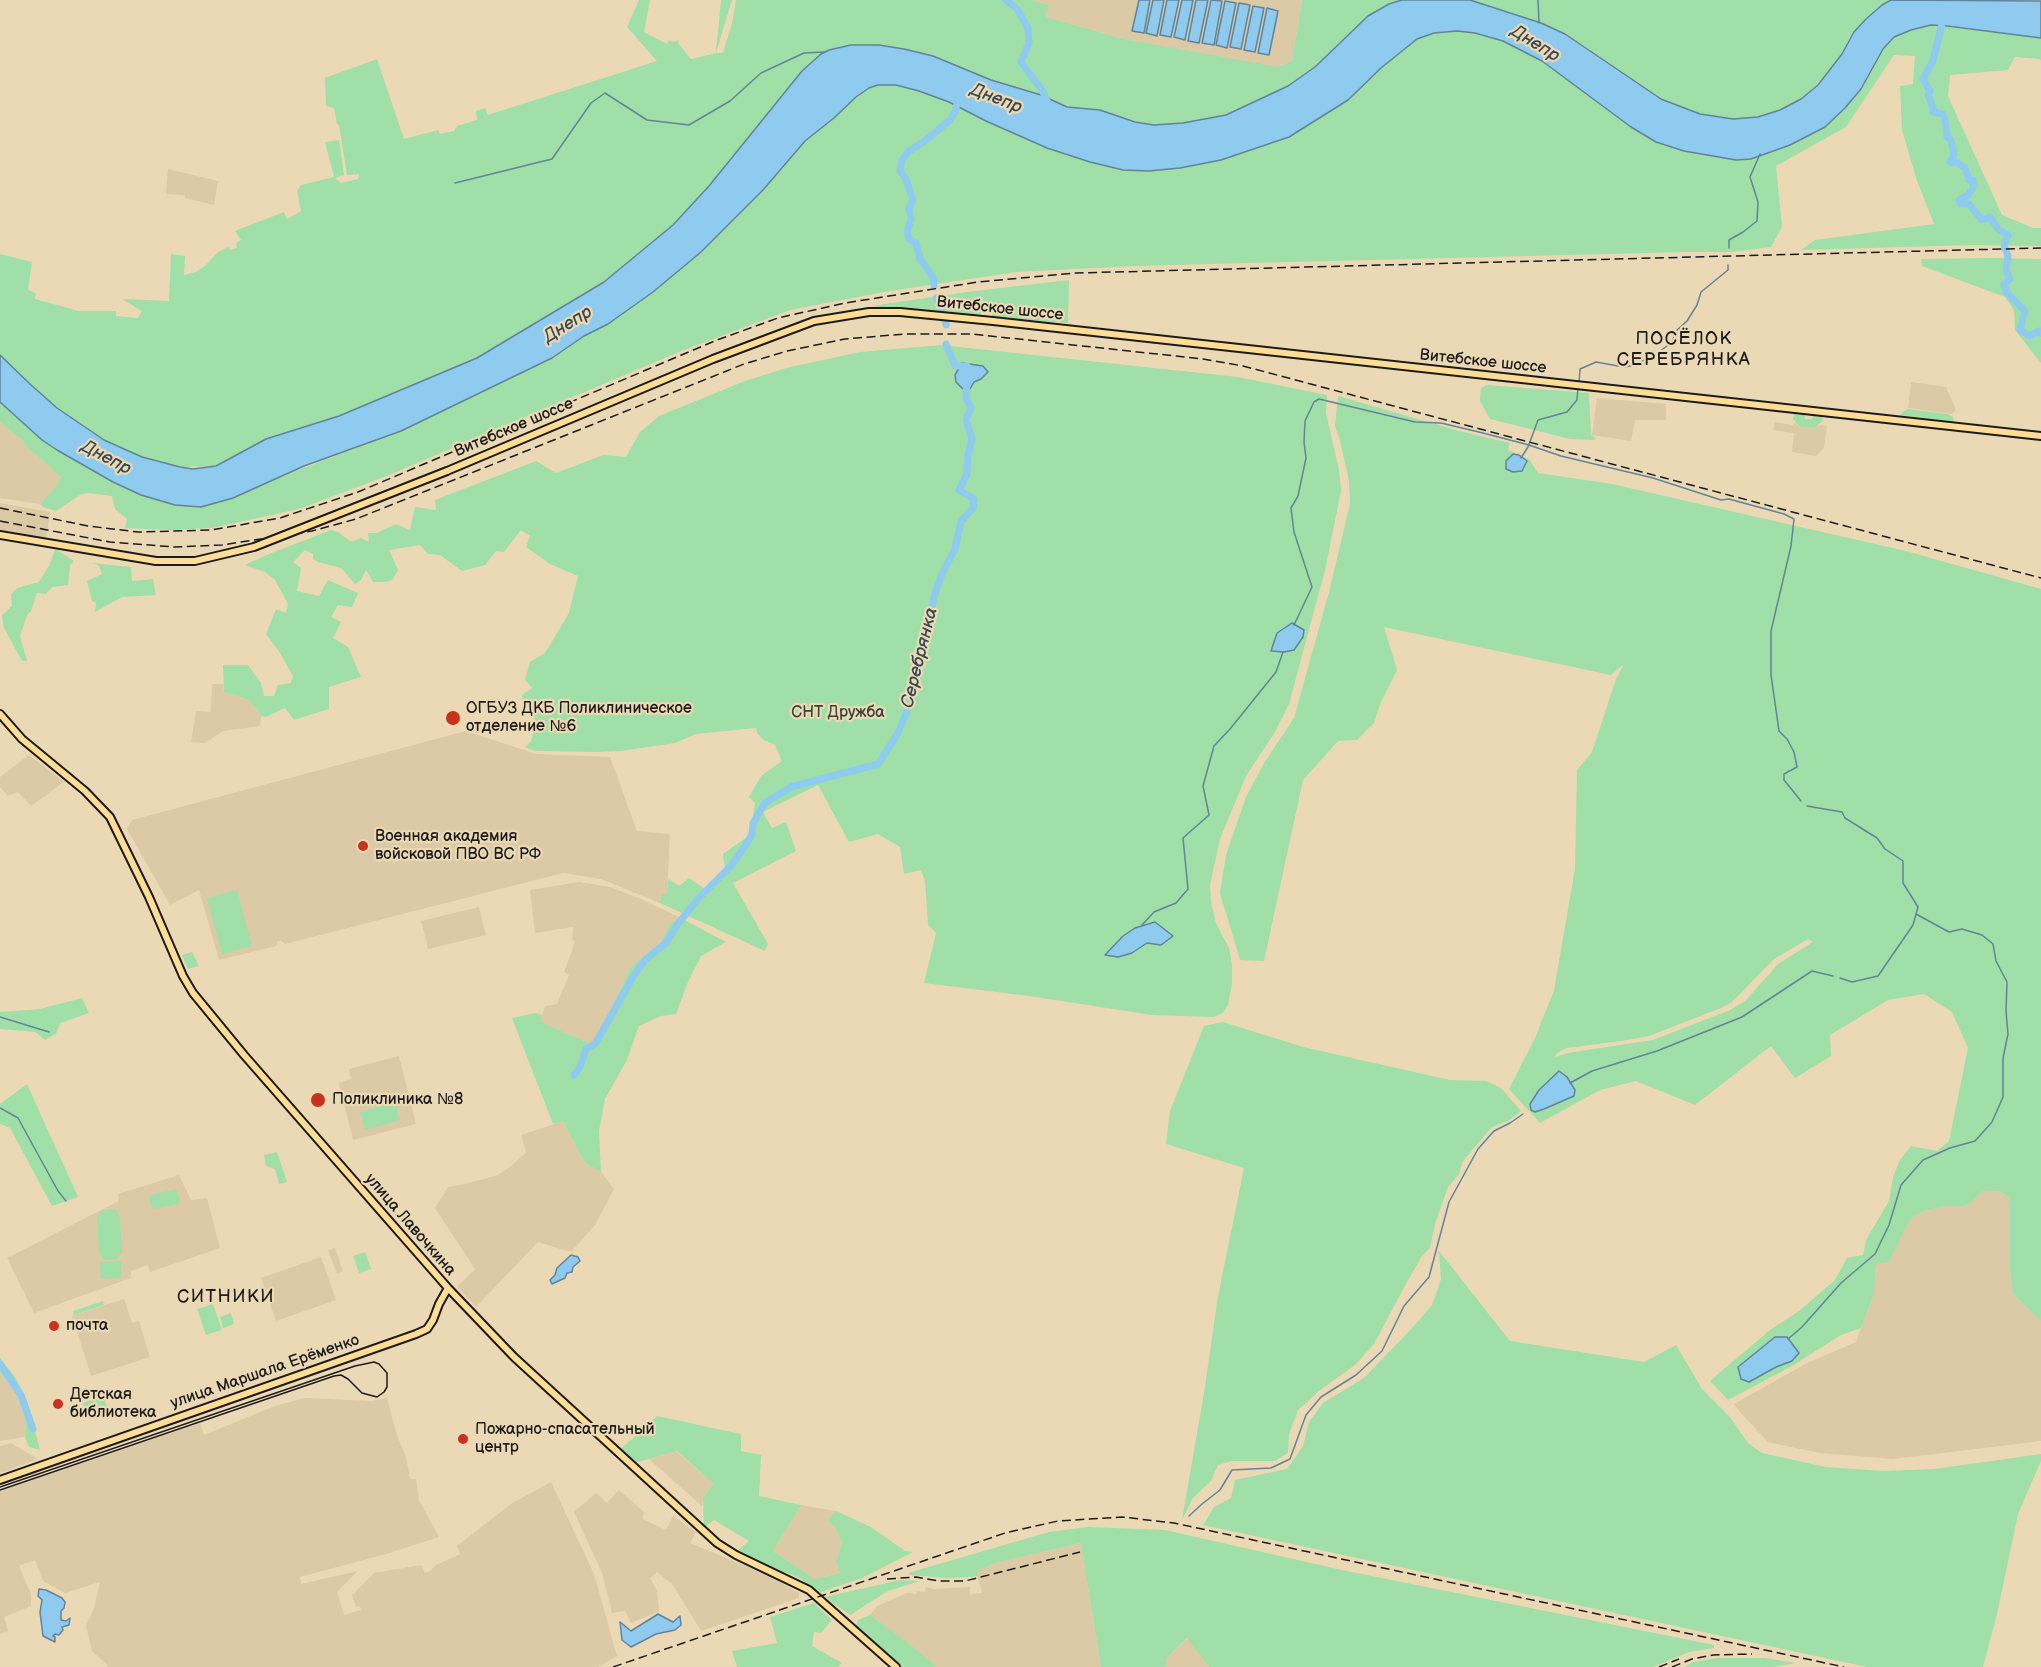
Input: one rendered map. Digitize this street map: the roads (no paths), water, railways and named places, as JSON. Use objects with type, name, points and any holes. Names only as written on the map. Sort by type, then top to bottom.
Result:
[{"type":"main road","name":"Витебское шоссе","points":[[0,535],[156,561],[195,561],[254,547],[447,471],[713,359],[814,321],[869,312],[900,312],[993,321],[2041,436]]},
{"type":"main road","name":"улица Лавочкина","points":[[0,714],[22,739],[85,791],[110,817],[193,993],[244,1055],[448,1288],[514,1357],[717,1543],[736,1555],[809,1590],[896,1667]]},
{"type":"main road","name":"улица Маршала Ерёменко","points":[[0,1480],[416,1334],[427,1329],[434,1320],[439,1304],[448,1288]]},
{"type":"water","points":[[1139,0],[1150,0],[1144,33],[1132,31]]},
{"type":"water","points":[[1153,0],[1164,0],[1157,36],[1146,33]]},
{"type":"water","points":[[1167,0],[1179,0],[1171,37],[1160,35]]},
{"type":"water","points":[[1182,0],[1193,0],[1185,40],[1174,37]]},
{"type":"water","points":[[1196,0],[1208,0],[1199,43],[1188,41]]},
{"type":"water","points":[[1211,0],[1222,1],[1214,45],[1202,43]]},
{"type":"water","name":"Днепр","points":[[1402,0],[1470,0],[1541,23],[1565,34],[1661,99],[1700,114],[1733,119],[1758,117],[1780,110],[1801,99],[1818,85],[1842,54],[1854,32],[1882,5],[1891,0],[2041,1],[2041,38],[1931,25],[1911,30],[1894,37],[1883,49],[1861,89],[1825,127],[1790,145],[1751,159],[1736,160],[1684,151],[1656,142],[1631,127],[1542,61],[1503,41],[1475,33],[1457,31],[1434,33],[1417,39],[1381,68],[1348,100],[1289,137],[1221,160],[1149,171],[1123,170],[1090,162],[1047,148],[949,102],[919,91],[896,85],[878,85],[856,97],[805,141],[763,190],[701,252],[653,292],[608,324],[584,336],[552,358],[401,431],[304,466],[233,498],[201,507],[175,505],[141,495],[57,450],[42,440],[0,402],[0,355],[57,408],[104,440],[142,457],[180,467],[193,469],[216,466],[266,439],[339,416],[477,358],[604,282],[673,225],[709,186],[802,71],[829,50],[851,45],[879,45],[904,49],[933,56],[991,80],[1041,95],[1067,107],[1100,110],[1135,122],[1154,125],[1183,123],[1226,115],[1288,86],[1315,67],[1368,16],[1389,4]]},
{"type":"water","points":[[1225,1],[1236,3],[1227,48],[1216,45]]},
{"type":"water","points":[[1239,3],[1250,5],[1241,49],[1230,47]]},
{"type":"water","points":[[1253,6],[1264,8],[1255,52],[1244,50]]},
{"type":"water","points":[[1267,8],[1278,11],[1269,55],[1258,53]]},
{"type":"water","points":[[962,363],[983,366],[988,372],[974,382],[970,389],[963,389],[956,382],[955,375]]},
{"type":"water","points":[[1513,454],[1527,461],[1522,471],[1513,472],[1506,469],[1506,461]]},
{"type":"water","points":[[1292,623],[1304,630],[1303,637],[1294,650],[1271,651],[1277,633]]},
{"type":"water","points":[[1155,922],[1173,936],[1161,945],[1147,943],[1132,953],[1118,957],[1105,955],[1123,936],[1135,928]]},
{"type":"water","points":[[1559,1071],[1567,1077],[1575,1090],[1574,1096],[1535,1112],[1531,1110],[1530,1104],[1539,1090]]},
{"type":"water","points":[[571,1255],[578,1257],[580,1261],[573,1267],[572,1272],[567,1273],[565,1278],[552,1284],[550,1280],[557,1268]]},
{"type":"water","points":[[1775,1337],[1787,1337],[1799,1353],[1792,1361],[1749,1382],[1741,1379],[1738,1367]]},
{"type":"water","points":[[39,1589],[62,1598],[65,1602],[61,1611],[61,1620],[66,1621],[70,1618],[69,1625],[62,1627],[63,1630],[59,1635],[53,1636],[55,1642],[43,1636],[40,1612],[42,1600],[38,1596]]},
{"type":"water","points":[[658,1614],[673,1622],[680,1616],[681,1625],[675,1630],[656,1634],[631,1647],[622,1640],[620,1622],[631,1631]]},
{"type":"waterway","points":[[1006,0],[1017,9],[1028,28],[1029,43],[1021,62],[1042,90],[1047,101],[1046,105]]},
{"type":"waterway","points":[[1538,0],[1539,23]]},
{"type":"waterway","points":[[1943,19],[1933,61],[1923,79],[1930,91],[1928,95],[1933,112],[1943,114],[1945,119],[1947,137],[1951,140],[1954,155],[1950,162],[1958,163],[1965,168],[1969,180],[1973,180],[1973,188],[1968,195],[1959,200],[1961,204],[1969,204],[1982,220],[1990,217],[1998,229],[2008,235],[2004,245],[2008,256],[2006,270],[2010,279],[2004,284],[2006,292],[2025,311],[2020,330],[2030,336],[2039,331],[2041,333]]},
{"type":"waterway","points":[[455,183],[552,159],[591,103],[605,93],[647,120],[689,125],[730,101],[761,73],[804,53],[825,52]]},
{"type":"waterway","name":"Серебрянка","points":[[934,286],[933,277],[920,259],[916,243],[909,239],[907,232],[911,219],[909,209],[913,200],[906,179],[900,171],[902,160],[909,151],[950,120],[955,112],[958,99]]},
{"type":"waterway","points":[[1729,248],[1729,240],[1757,221],[1758,202],[1750,177],[1760,154]]},
{"type":"waterway","points":[[1579,383],[1580,369],[1596,362],[1624,367],[1635,365],[1672,342],[1676,331],[1687,321],[1697,305],[1701,292],[1728,270],[1728,265]]},
{"type":"waterway","name":"Серебрянка","points":[[936,298],[942,308]]},
{"type":"waterway","name":"Серебрянка","points":[[945,321],[946,325]]},
{"type":"waterway","name":"Серебрянка","points":[[946,344],[955,366],[967,366],[967,368]]},
{"type":"waterway","name":"Серебрянка","points":[[574,1075],[580,1067],[586,1049],[595,1044],[645,960],[666,943],[698,899],[732,865],[752,834],[753,823],[765,803],[791,787],[878,764],[897,735],[913,697],[935,593],[955,549],[961,521],[973,508],[974,499],[959,490],[967,474],[972,439],[966,420],[971,408],[966,398],[967,382]]},
{"type":"waterway","points":[[1521,458],[1528,447],[1538,420],[1567,412],[1577,400],[1578,388]]},
{"type":"waterway","points":[[1294,625],[1312,587],[1294,532],[1291,508],[1298,496],[1306,458],[1305,421],[1314,402],[1319,399],[1415,422],[1441,423],[1483,433],[1561,456],[1653,478],[1721,500],[1729,499],[1784,514],[1794,519],[1791,546],[1771,631],[1771,675],[1779,731],[1787,739],[1794,752],[1797,767],[1784,774],[1784,780],[1801,801]]},
{"type":"waterway","points":[[1142,925],[1154,912],[1176,903],[1188,889],[1183,838],[1209,815],[1203,786],[1214,746],[1276,672],[1283,652]]},
{"type":"waterway","points":[[1807,806],[1842,812],[1845,818],[1877,838],[1885,849],[1903,861],[1903,883],[1918,907],[1913,925],[1878,976],[1852,982],[1840,978]]},
{"type":"waterway","points":[[1788,1339],[1802,1327],[1841,1283],[1875,1254],[1889,1225],[1901,1185],[1923,1160],[1950,1148],[1975,1141],[1992,1122],[2003,1097],[2003,1058],[2008,1034],[2007,982],[1996,961],[1993,944],[1982,935],[1962,929],[1949,932],[1916,914]]},
{"type":"waterway","points":[[1570,1083],[1592,1071],[1657,1051],[1742,1017],[1812,971],[1833,976]]},
{"type":"waterway","points":[[0,1017],[49,1032]]},
{"type":"waterway","points":[[0,1108],[18,1118],[58,1191],[66,1201]]},
{"type":"waterway","points":[[1189,1516],[1220,1490],[1232,1470],[1271,1468],[1290,1459],[1306,1415],[1321,1397],[1356,1375],[1382,1351],[1404,1306],[1429,1277],[1449,1202],[1478,1149],[1494,1131],[1523,1114]]},
{"type":"waterway","points":[[0,1364],[21,1395],[33,1429]]},
{"type":"tram line","points":[[0,1487],[355,1366],[374,1362],[387,1373],[387,1387],[377,1397],[362,1393],[341,1375],[334,1376],[0,1490]]},
{"type":"railway","points":[[0,508],[88,526],[138,532],[211,530],[280,518],[358,492],[717,340],[778,318],[845,303],[978,282],[1076,273],[2041,248]]},
{"type":"railway","points":[[0,521],[110,542],[174,547],[222,545],[312,531],[356,519],[744,364],[787,351],[845,339],[905,334],[972,334],[1203,359],[1243,366],[2041,578]]},
{"type":"railway","points":[[613,1667],[1005,1533],[1058,1521],[1122,1517],[1174,1523],[1844,1667]]},
{"type":"railway","points":[[887,1579],[916,1577],[939,1581],[965,1581],[1080,1552]]},
{"type":"railway","points":[[1672,1667],[1692,1659],[1713,1655],[1752,1654]]},
{"type":"railway","points":[[1659,1667],[1679,1659]]},
{"type":"place","name":"ОГБУЗ ДКБ Поликлиническое отделение №6","points":[[453,718]]},
{"type":"place","name":"Военная академия войсковой ПВО ВС РФ","points":[[363,846]]},
{"type":"place","name":"Поликлиника №8","points":[[318,1100]]},
{"type":"place","name":"почта","points":[[54,1326]]},
{"type":"place","name":"Детская библиотека","points":[[58,1404]]},
{"type":"place","name":"Пожарно-спасательный центр","points":[[463,1439]]},
{"type":"district","name":"ПОСЁЛОК СЕРЕБРЯНКА","points":[[1684,349]]},
{"type":"district","name":"СИТНИКИ","points":[[226,1297]]},
{"type":"park label","name":"СНТ Дружба","points":[[838,713]]}]
